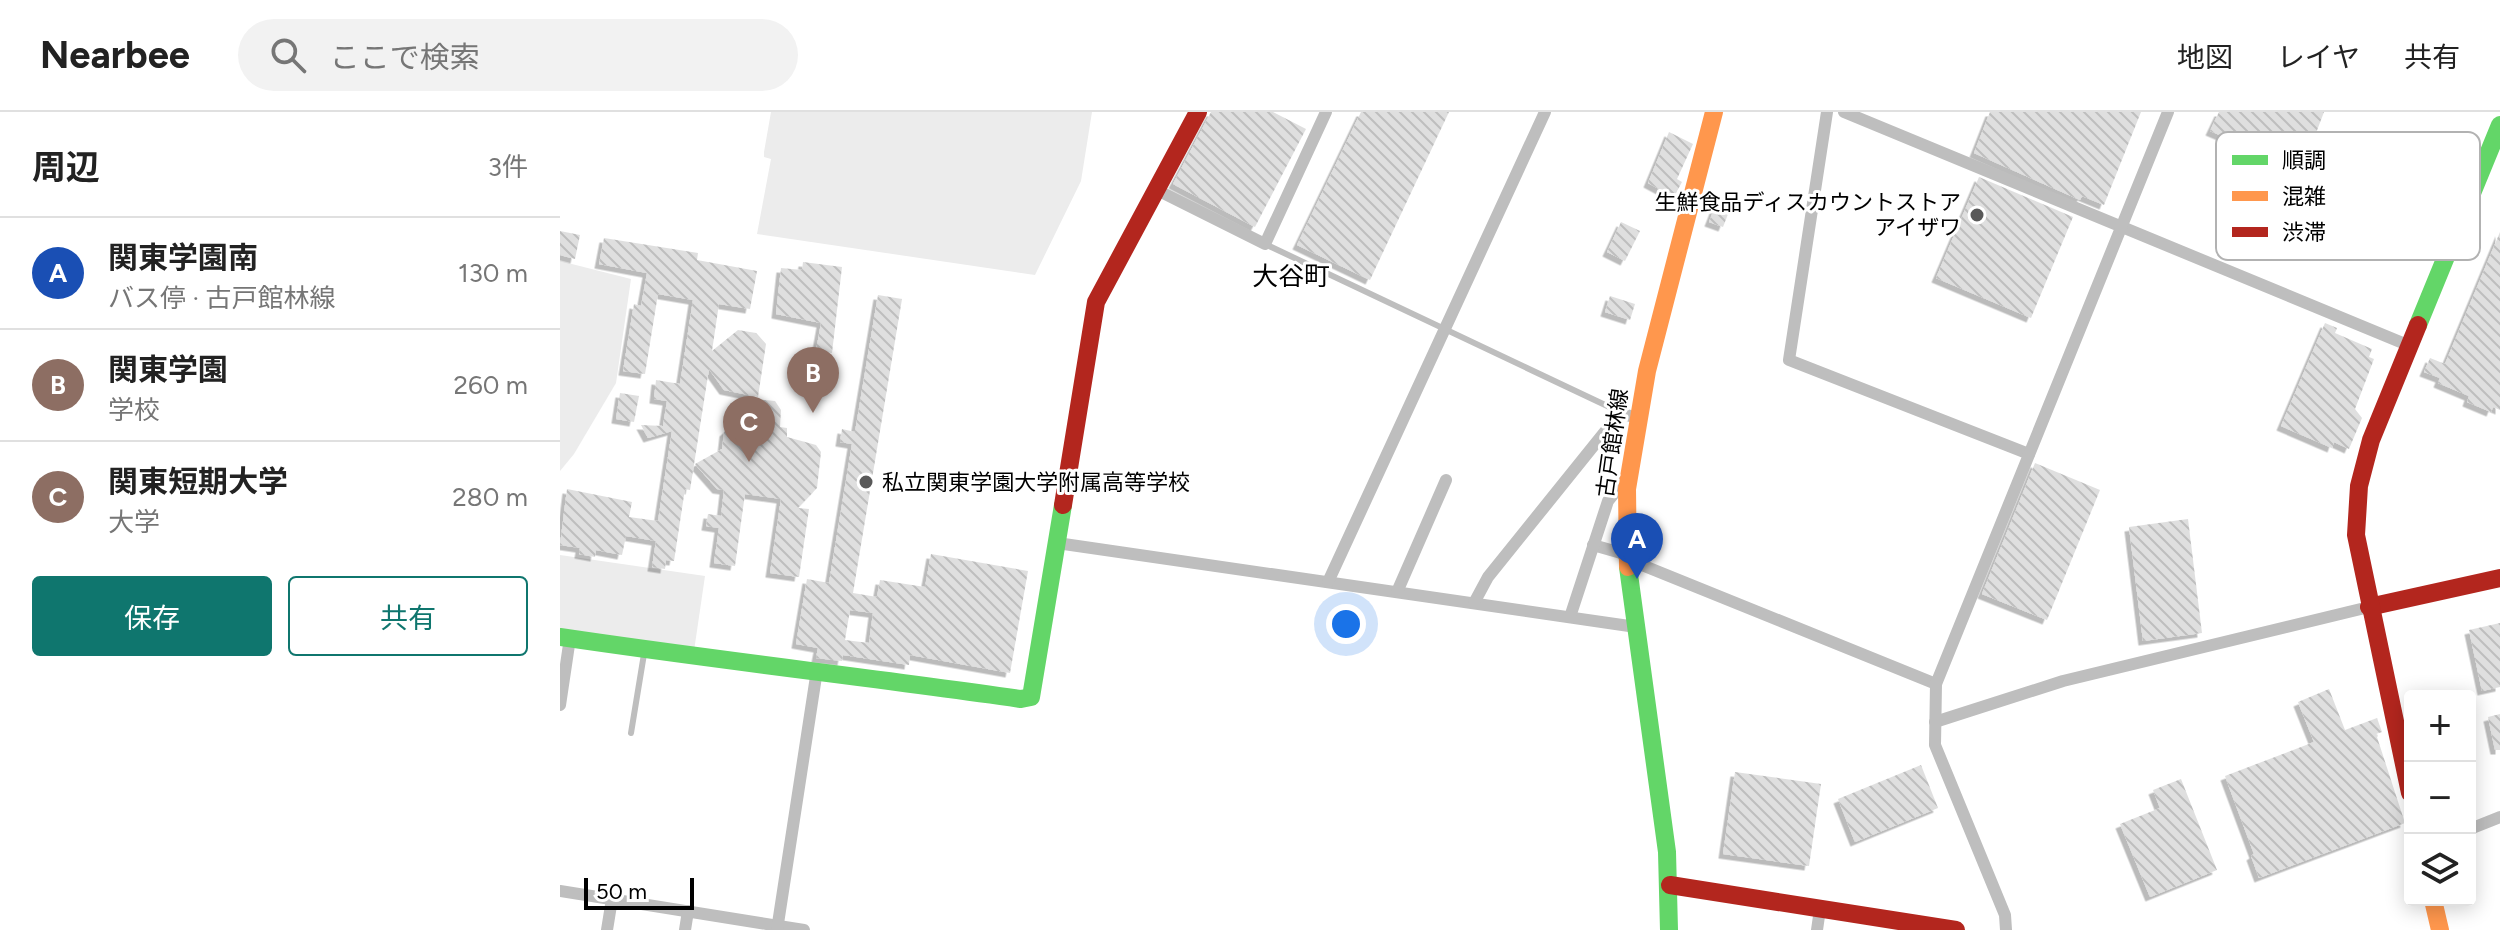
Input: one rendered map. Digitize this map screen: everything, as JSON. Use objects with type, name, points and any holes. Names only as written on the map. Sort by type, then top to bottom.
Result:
[{"type":"street","points":[[560,705],[565,638],[760,667],[817,670],[1028,699],[1034,692],[1096,302],[1198,112]]},
{"type":"street","points":[[1157,190],[1265,244],[1326,112]]},
{"type":"street","points":[[1328,582],[1442,329],[1545,112]]},
{"type":"street","name":"古戸館林線","points":[[1669,930],[1670,885],[1627,559],[1628,415],[1714,112]]},
{"type":"street","points":[[1827,112],[1789,360],[2029,454]]},
{"type":"street","points":[[1844,112],[2410,346]]},
{"type":"street","points":[[2006,930],[2005,915],[1935,745],[1936,684],[2168,112]]},
{"type":"street","points":[[2480,174],[2500,125]]},
{"type":"street","points":[[2404,766],[2356,535],[2359,486],[2371,440],[2445,260]]},
{"type":"street","points":[[1474,603],[1488,577],[1628,415]]},
{"type":"street","points":[[1570,617],[1608,501],[1629,474]]},
{"type":"street","points":[[1397,592],[1446,480]]},
{"type":"street","points":[[1057,543],[1636,627]]},
{"type":"street","points":[[1593,545],[1621,553],[1627,559],[1936,684]]},
{"type":"street","points":[[1935,722],[2063,681],[2500,578]]},
{"type":"street","points":[[777,928],[817,670]]},
{"type":"street","points":[[2476,827],[2500,817]]},
{"type":"street","points":[[1670,885],[1956,930]]},
{"type":"street","points":[[560,891],[804,930]]},
{"type":"street","points":[[607,930],[612,899]]},
{"type":"street","points":[[2434,906],[2440,930]]},
{"type":"street","points":[[1817,930],[1820,909]]},
{"type":"street","points":[[685,930],[688,911]]},
{"type":"lane","points":[[1265,244],[1628,415]]},
{"type":"lane","points":[[631,733],[644,650]]},
{"type":"shaded area","points":[[771,112],[1092,112],[1081,181],[1035,275],[757,234],[771,159],[764,157],[764,152]]},
{"type":"shaded area","points":[[560,261],[631,279],[616,383],[574,454],[560,471]]},
{"type":"shaded area","points":[[560,555],[705,576],[694,651],[560,629]]},
{"type":"building","points":[[1211,112],[1273,112],[1306,129],[1255,227],[1173,184]]},
{"type":"building","points":[[1361,112],[1449,112],[1370,280],[1297,245]]},
{"type":"building","points":[[1990,112],[2141,112],[2104,205],[2082,196],[2080,200],[1974,153]]},
{"type":"building","points":[[2219,112],[2324,112],[2316,132],[2216,134],[2210,131]]},
{"type":"building","points":[[1669,132],[1693,144],[1677,179],[1682,182],[1674,197],[1648,183]]},
{"type":"building","points":[[1979,177],[2073,217],[2031,318],[1936,278]]},
{"type":"building","points":[[1716,204],[1730,209],[1723,227],[1709,222]]},
{"type":"building","points":[[1621,222],[1640,231],[1625,261],[1607,252]]},
{"type":"building","points":[[560,231],[580,235],[575,259],[560,255]]},
{"type":"building","points":[[2500,232],[2500,410],[2493,407],[2491,412],[2467,402],[2469,396],[2438,383],[2440,378],[2424,372],[2430,358],[2445,364]]},
{"type":"building","points":[[604,238],[698,253],[697,260],[757,271],[750,309],[719,304],[712,351],[738,330],[756,333],[766,344],[758,397],[724,390],[709,369],[690,490],[685,489],[674,561],[666,560],[665,569],[652,567],[656,541],[626,536],[622,555],[596,550],[595,557],[579,554],[580,548],[560,545],[567,489],[632,502],[629,517],[658,521],[672,431],[648,438],[641,425],[663,426],[667,401],[654,399],[656,380],[680,384],[693,300],[658,294],[645,374],[623,371],[634,304],[641,306],[647,273],[599,264]]},
{"type":"building","points":[[803,262],[842,267],[832,353],[816,351],[821,323],[776,314],[781,268],[802,270]]},
{"type":"building","points":[[878,295],[902,299],[853,593],[877,597],[880,580],[925,587],[931,554],[1028,571],[1010,673],[910,655],[909,665],[843,655],[842,661],[816,658],[818,648],[796,644],[807,579],[829,583],[852,444],[840,442],[842,429],[855,432]],"holes":[[[850,610],[873,613],[869,643],[845,640]]]},
{"type":"building","points":[[1610,296],[1635,304],[1630,320],[1605,312]]},
{"type":"building","points":[[2325,323],[2337,328],[2335,333],[2372,349],[2369,357],[2374,359],[2355,409],[2362,418],[2349,449],[2334,442],[2332,448],[2281,426]]},
{"type":"building","points":[[620,393],[639,396],[634,422],[616,419]]},
{"type":"building","points":[[755,399],[775,401],[781,410],[780,427],[787,428],[787,437],[816,445],[821,452],[817,488],[798,508],[809,509],[799,577],[770,573],[781,499],[745,494],[735,566],[714,563],[719,528],[706,526],[708,514],[721,516],[724,490],[717,489],[695,464],[722,449],[724,432],[730,427],[743,429],[752,423]]},
{"type":"building","points":[[2035,463],[2100,490],[2047,620],[1982,594]]},
{"type":"building","points":[[2188,519],[2202,633],[2143,641],[2129,527]]},
{"type":"building","points":[[2500,623],[2500,687],[2482,691],[2469,630]]},
{"type":"building","points":[[2329,689],[2345,730],[2377,718],[2382,732],[2376,734],[2404,823],[2259,878],[2251,856],[2254,854],[2225,776],[2314,742],[2298,702]]},
{"type":"building","points":[[2500,714],[2500,750],[2495,750],[2488,717]]},
{"type":"building","points":[[1921,765],[1938,808],[1855,842],[1838,799]]},
{"type":"building","points":[[1735,772],[1821,784],[1809,866],[1723,854]]},
{"type":"building","points":[[2181,779],[2217,870],[2150,897],[2120,824],[2160,808],[2153,790]]},
{"type":"traffic: fast","points":[[2480,174],[2500,125]]},
{"type":"traffic: fast","points":[[2418,325],[2445,260]]},
{"type":"traffic: fast","points":[[560,637],[1021,699],[1031,697],[1063,505]]},
{"type":"traffic: fast","points":[[1628,567],[1667,852],[1669,930]]},
{"type":"traffic: slow","points":[[1628,567],[1627,489],[1647,371],[1714,112]]},
{"type":"traffic: slow","points":[[2434,906],[2440,930]]},
{"type":"traffic: jam","points":[[1063,505],[1096,302],[1198,112]]},
{"type":"traffic: jam","points":[[2404,764],[2356,535],[2359,486],[2371,440],[2418,325]]},
{"type":"traffic: jam","points":[[2369,607],[2500,578]]},
{"type":"traffic: jam","points":[[1670,885],[1956,930]]},
{"type":"place","name":"生鮮食品ディスカウントストア アイザワ","points":[[1977,215]]},
{"type":"place","name":"関東学園","points":[[813,413]]},
{"type":"place","name":"関東短期大学","points":[[749,462]]},
{"type":"place","name":"私立関東学園大学附属高等学校","points":[[866,482]]},
{"type":"place","name":"関東学園南","points":[[1637,579]]},
{"type":"district","name":"大谷町","points":[[1291,276]]}]
